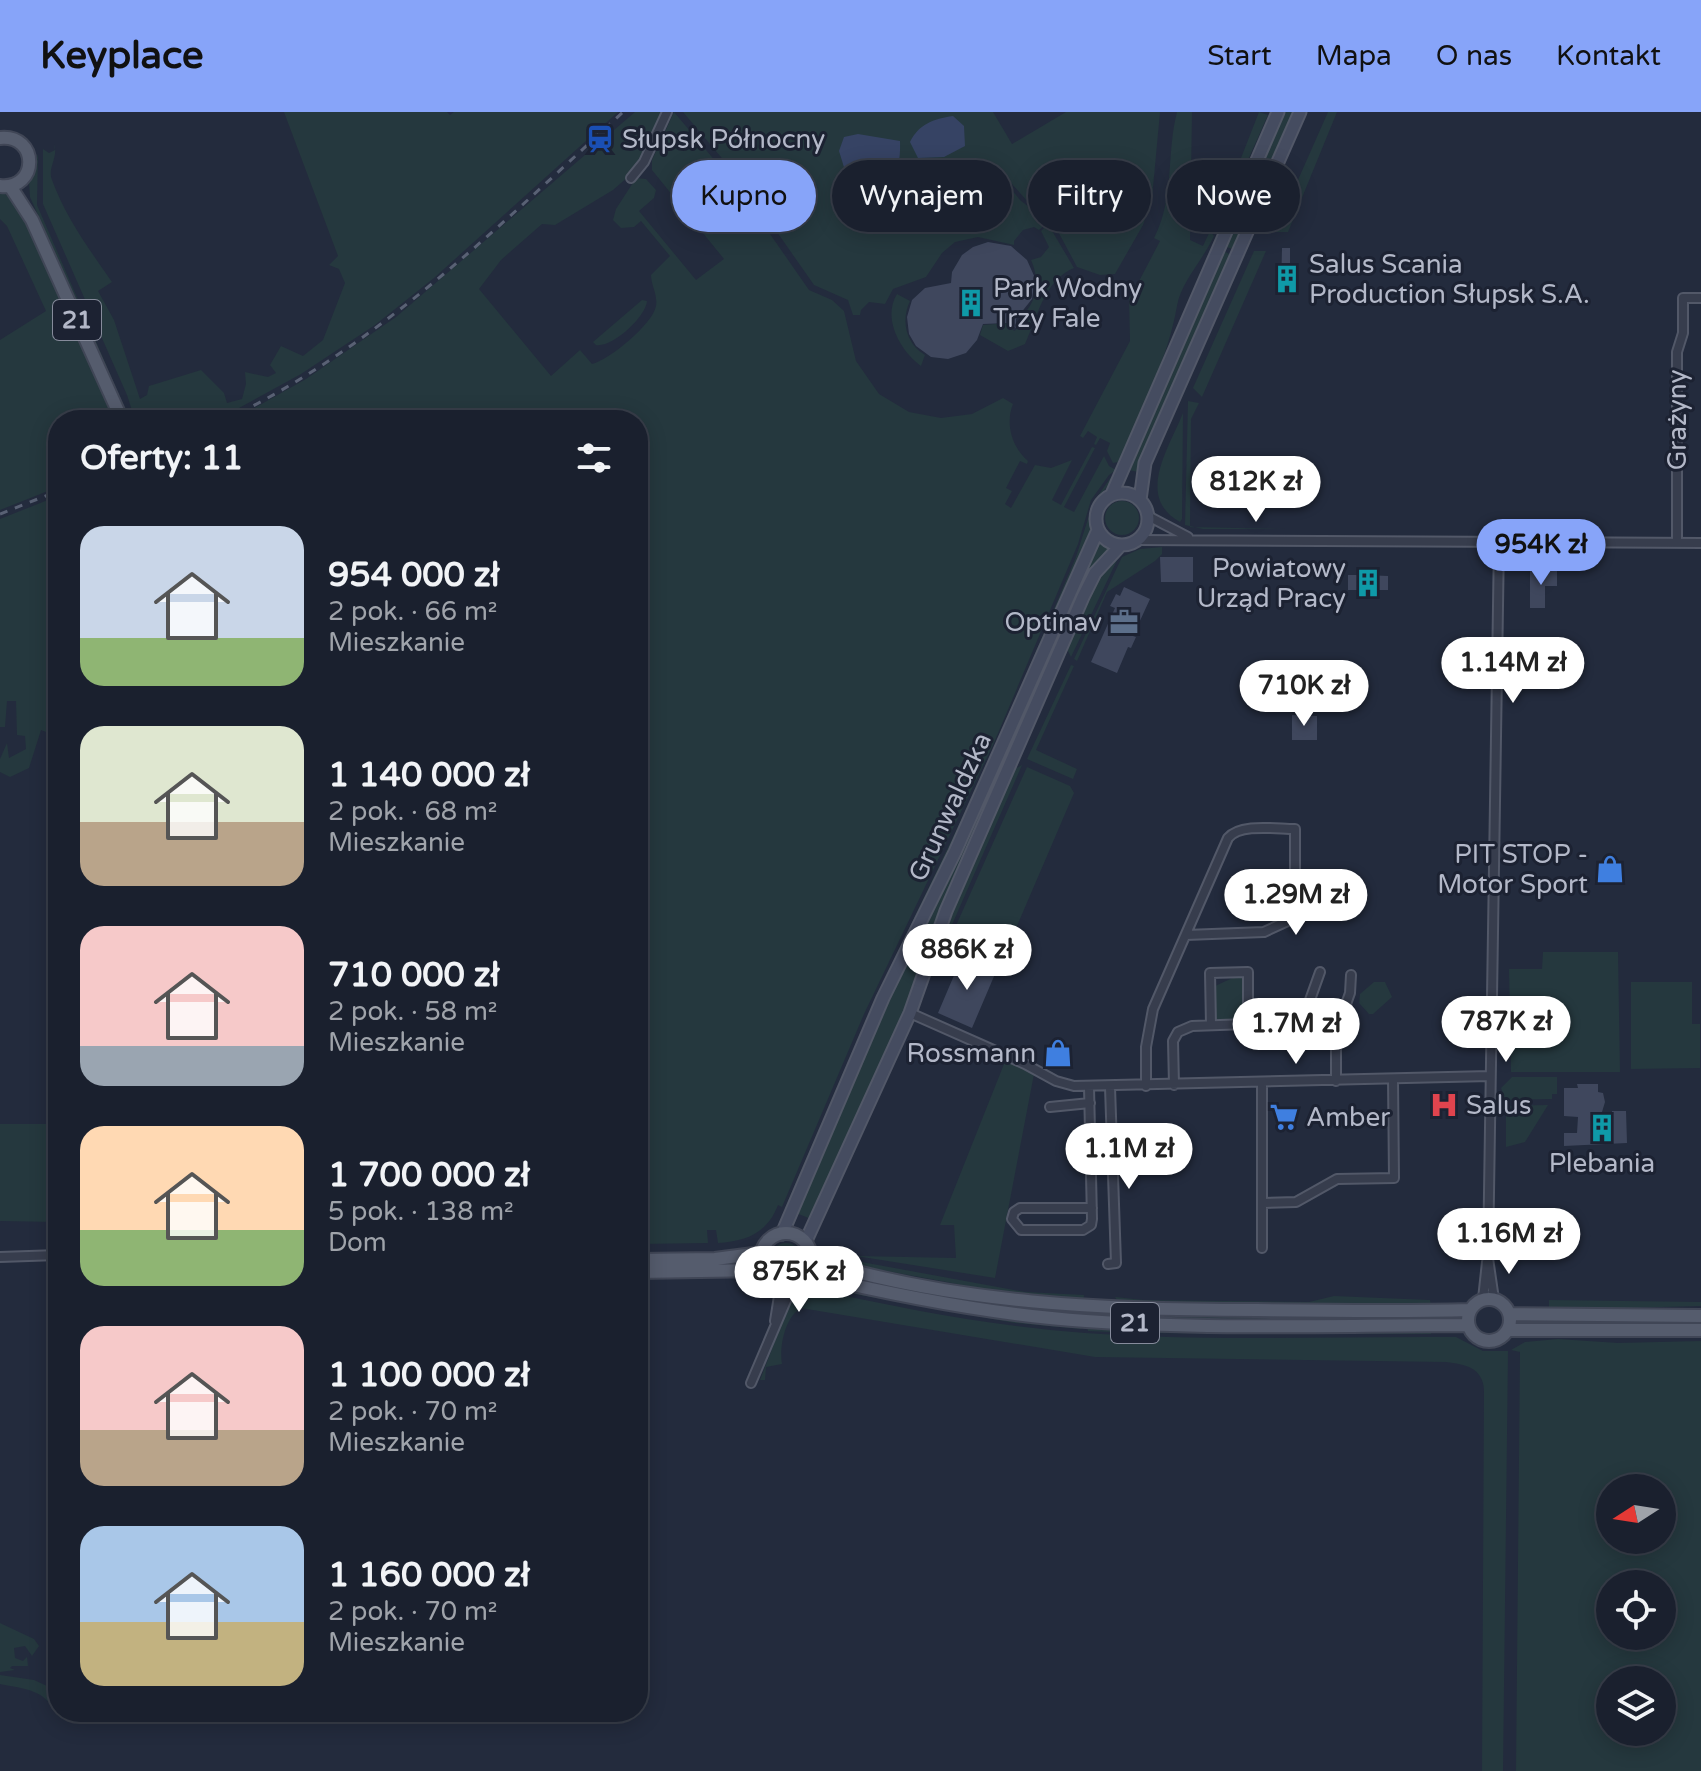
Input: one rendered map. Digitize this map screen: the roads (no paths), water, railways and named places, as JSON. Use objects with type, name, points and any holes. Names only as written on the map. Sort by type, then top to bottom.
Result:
[{"type":"main road","name":"21","points":[[0,138],[18,140],[28,150],[30,167],[11,184],[32,220],[118,410]]},
{"type":"main road","points":[[648,1272],[763,1270],[777,1282],[794,1282],[805,1274],[811,1259],[805,1243],[791,1234],[769,1240],[761,1253],[763,1270]]},
{"type":"main road","points":[[648,1260],[715,1259],[761,1253]]},
{"type":"main road","name":"21","points":[[811,1259],[907,1283],[1076,1307],[1470,1310]]},
{"type":"main road","name":"21","points":[[805,1274],[926,1298],[1085,1321],[1468,1325],[1472,1333],[1486,1341],[1502,1337],[1508,1330],[1701,1330]]},
{"type":"main road","points":[[1468,1325],[1470,1310],[1488,1299],[1506,1307],[1510,1314],[1508,1330]]},
{"type":"main road","points":[[1510,1314],[1701,1316]]},
{"type":"street","points":[[631,178],[644,162],[667,112]]},
{"type":"street","points":[[1278,112],[1112,494],[1097,509],[1098,530],[1112,543],[1121,545],[1137,540],[1192,539],[1701,543]]},
{"type":"street","points":[[1140,500],[1145,463],[1300,112]]},
{"type":"street","name":"Grażyny","points":[[1677,542],[1677,357],[1683,333],[1683,298],[1701,298]]},
{"type":"street","points":[[1112,494],[1132,494],[1140,500],[1148,516],[1147,525],[1137,540]]},
{"type":"street","points":[[1148,516],[1192,539]]},
{"type":"street","name":"Grunwaldzka","points":[[782,1234],[883,998],[955,852],[1098,530]]},
{"type":"street","points":[[1488,1299],[1499,541]]},
{"type":"street","name":"Grunwaldzka","points":[[805,1243],[910,1013],[946,911],[1083,597],[1095,573],[1121,545]]},
{"type":"street","points":[[1146,1086],[1150,1020],[1186,935],[1231,833],[1238,830],[1295,829],[1295,909],[1292,919],[1264,932],[1186,935]]},
{"type":"street","points":[[1174,1085],[1174,1036],[1184,1028],[1248,1024],[1248,972],[1210,973],[1211,1025]]},
{"type":"street","points":[[1320,972],[1297,1036],[1336,1032]]},
{"type":"street","points":[[1336,1081],[1336,1032],[1350,993],[1351,975]]},
{"type":"street","points":[[910,1013],[1056,1081],[1089,1087],[1490,1076]]},
{"type":"street","points":[[1262,1203],[1296,1202],[1337,1179],[1394,1178],[1393,1079]]},
{"type":"street","points":[[1262,1083],[1262,1248]]},
{"type":"street","points":[[1089,1087],[1092,1208],[1091,1225],[1083,1230],[1021,1230],[1012,1219],[1014,1212],[1020,1208],[1092,1208]]},
{"type":"street","points":[[1106,1087],[1116,1263],[1108,1264]]},
{"type":"street","points":[[1050,1107],[1090,1103]]},
{"type":"street","points":[[0,1257],[48,1255]]},
{"type":"street","points":[[773,1335],[779,1296],[777,1282]]},
{"type":"street","points":[[751,1383],[794,1282]]},
{"type":"water","points":[[953,116],[964,126],[965,146],[944,157],[918,158],[910,142],[918,131],[933,121]]},
{"type":"water","points":[[858,134],[900,141],[899,160],[842,160],[839,151],[844,137]]},
{"type":"railway","points":[[244,410],[334,357],[386,320],[483,240],[623,112]]},
{"type":"railway","points":[[0,514],[48,495]]},
{"type":"place","name":"Słupsk Północny","points":[[600,139]]},
{"type":"place","name":"Salus Scania Production Słupsk S.A.","points":[[1287,279]]},
{"type":"place","name":"Park Wodny Trzy Fale","points":[[971,303]]},
{"type":"place","name":"Powiatowy Urząd Pracy","points":[[1368,583]]},
{"type":"place","name":"Optinav","points":[[1124,622]]},
{"type":"place","name":"PIT STOP - Motor Sport","points":[[1610,869]]},
{"type":"place","name":"Rossmann","points":[[1058,1053]]},
{"type":"place","name":"Salus","points":[[1444,1105]]},
{"type":"place","name":"Amber","points":[[1284,1117]]},
{"type":"place","name":"Plebania","points":[[1602,1128]]}]
